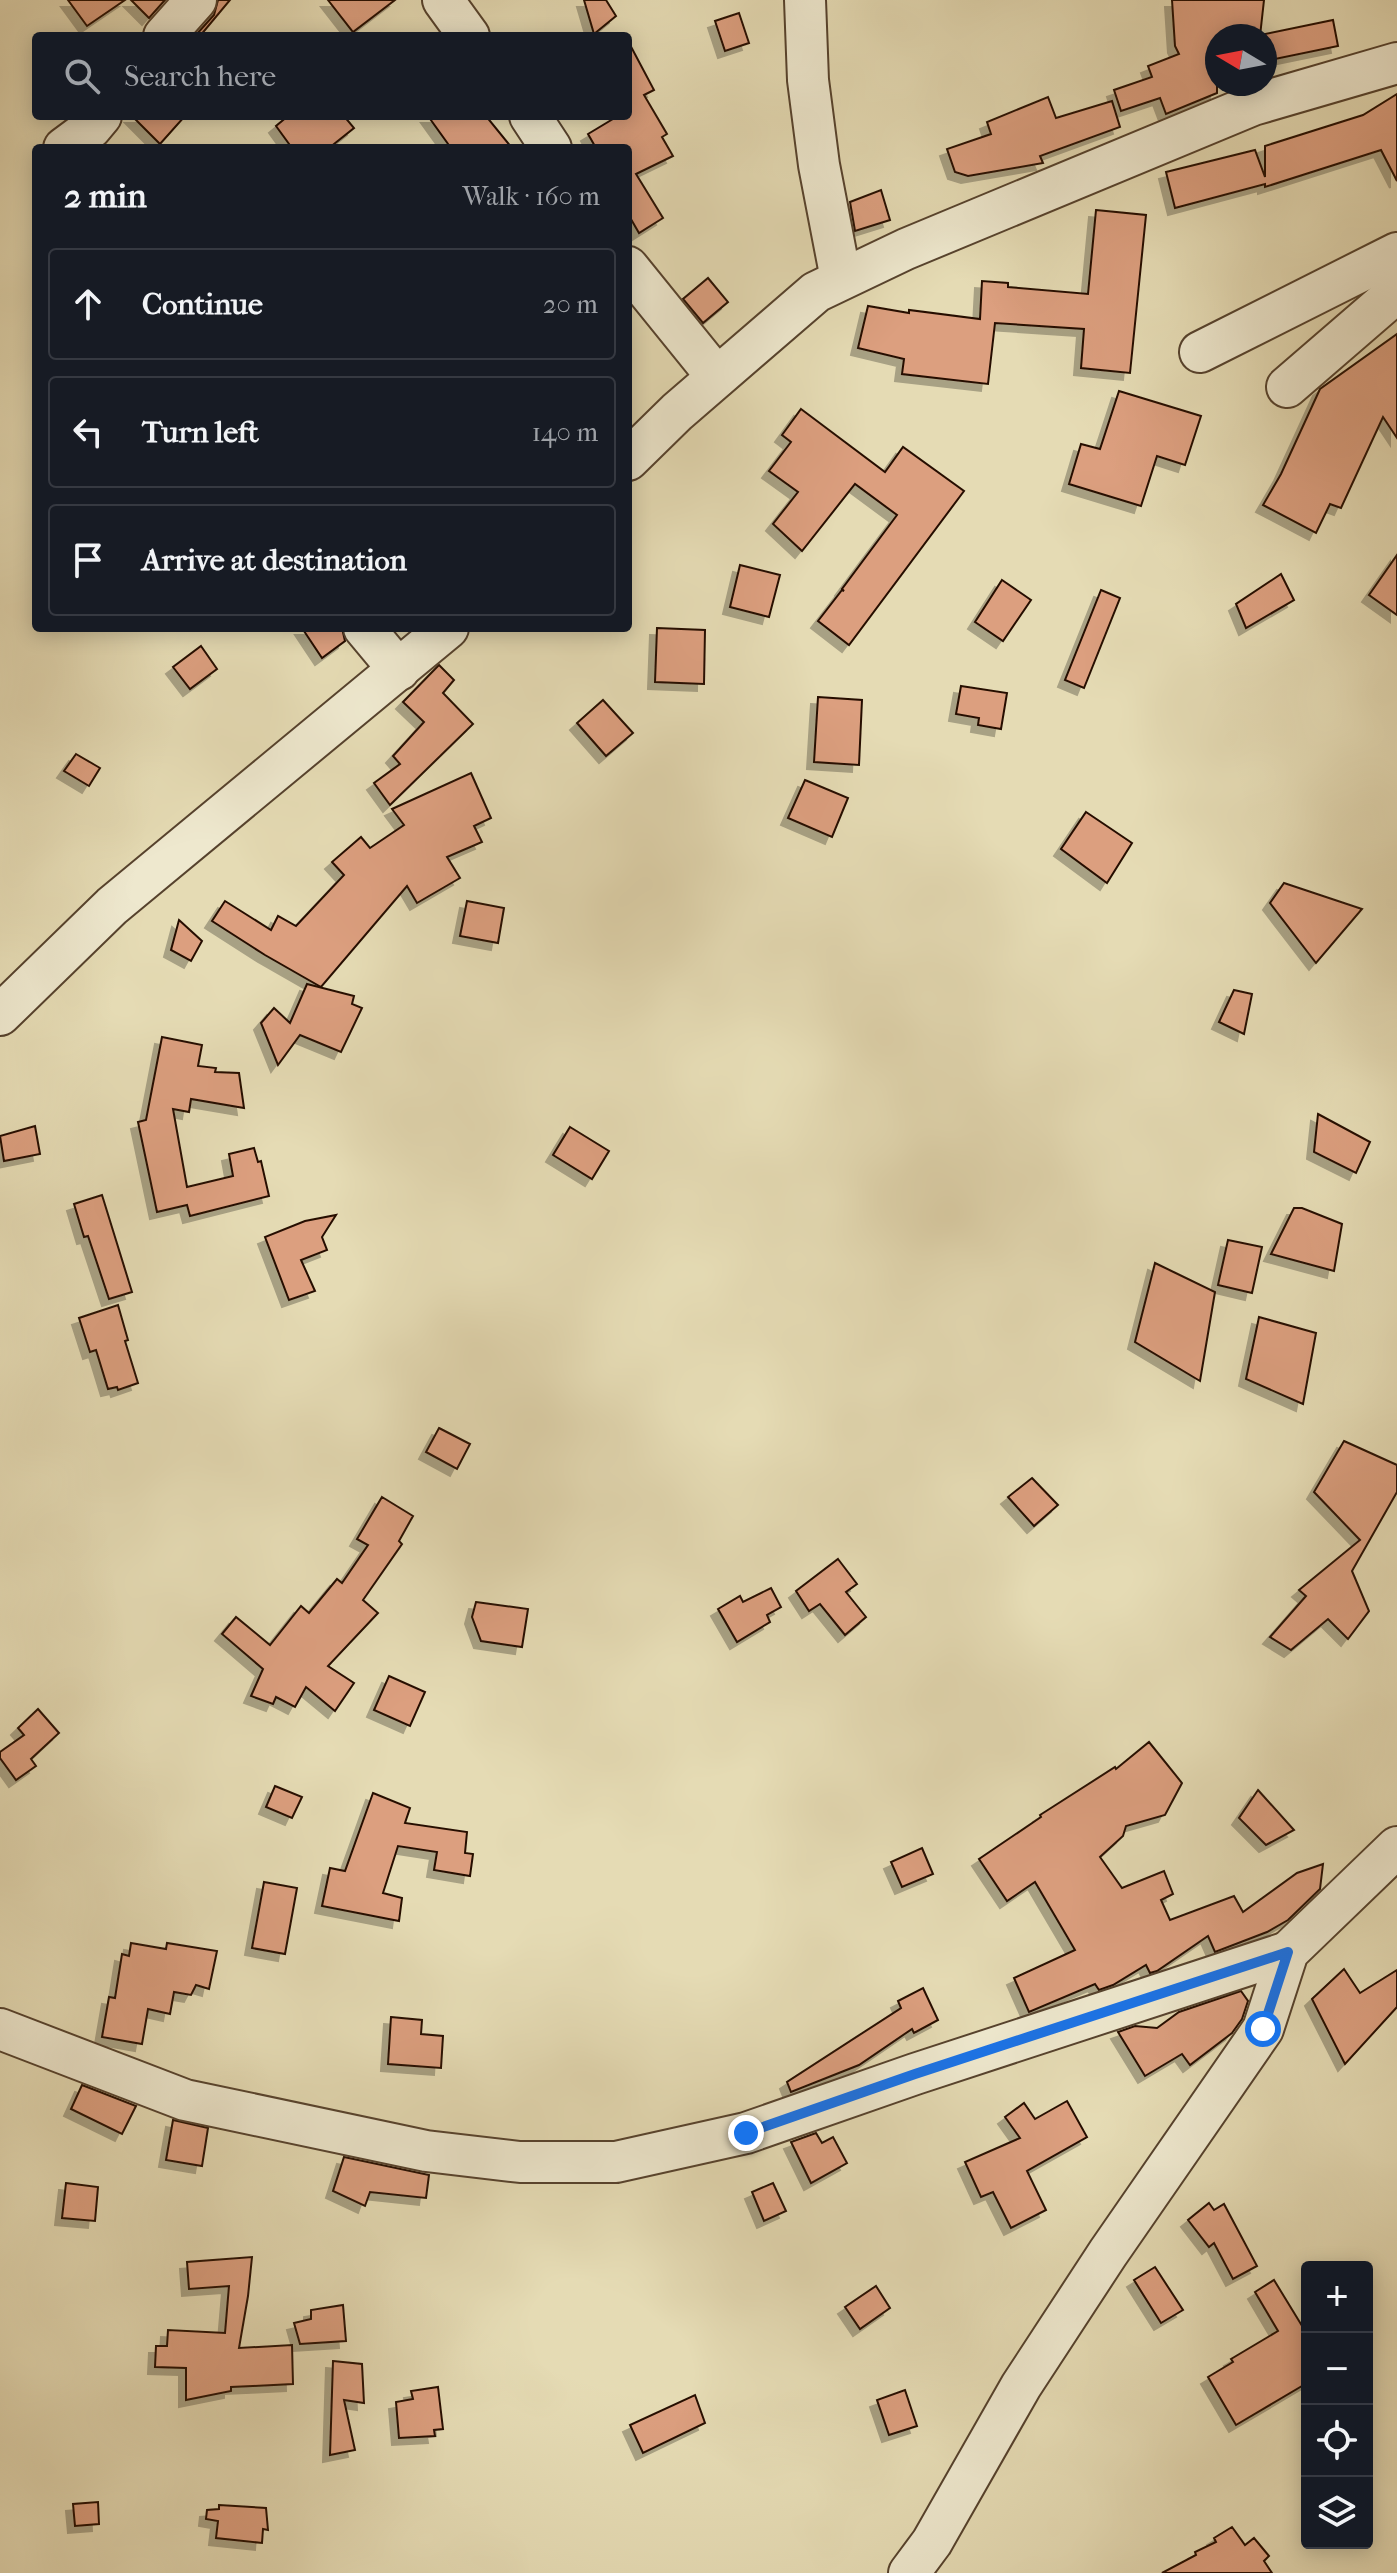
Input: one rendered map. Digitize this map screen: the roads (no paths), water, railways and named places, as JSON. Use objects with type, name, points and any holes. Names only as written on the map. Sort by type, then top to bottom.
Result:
[{"type":"street","points":[[168,32],[196,0]]},
{"type":"street","points":[[443,0],[466,32]]},
{"type":"street","points":[[805,0],[808,80],[819,165],[841,279]]},
{"type":"street","points":[[632,456],[717,377],[816,292],[841,279],[1253,105],[1397,63]]},
{"type":"street","points":[[69,144],[98,120]]},
{"type":"street","points":[[533,120],[548,144]]},
{"type":"street","points":[[1200,352],[1397,253]]},
{"type":"street","points":[[632,272],[717,377]]},
{"type":"street","points":[[1287,387],[1397,292]]},
{"type":"street","points":[[367,632],[399,670]]},
{"type":"street","points":[[0,1015],[112,906],[443,632]]},
{"type":"street","points":[[0,2029],[185,2100],[426,2151],[520,2162],[616,2162],[746,2133],[915,2074],[1288,1952],[1397,1847]]},
{"type":"street","points":[[909,2573],[932,2542],[1038,2360],[1263,2029],[1288,1952]]}]
